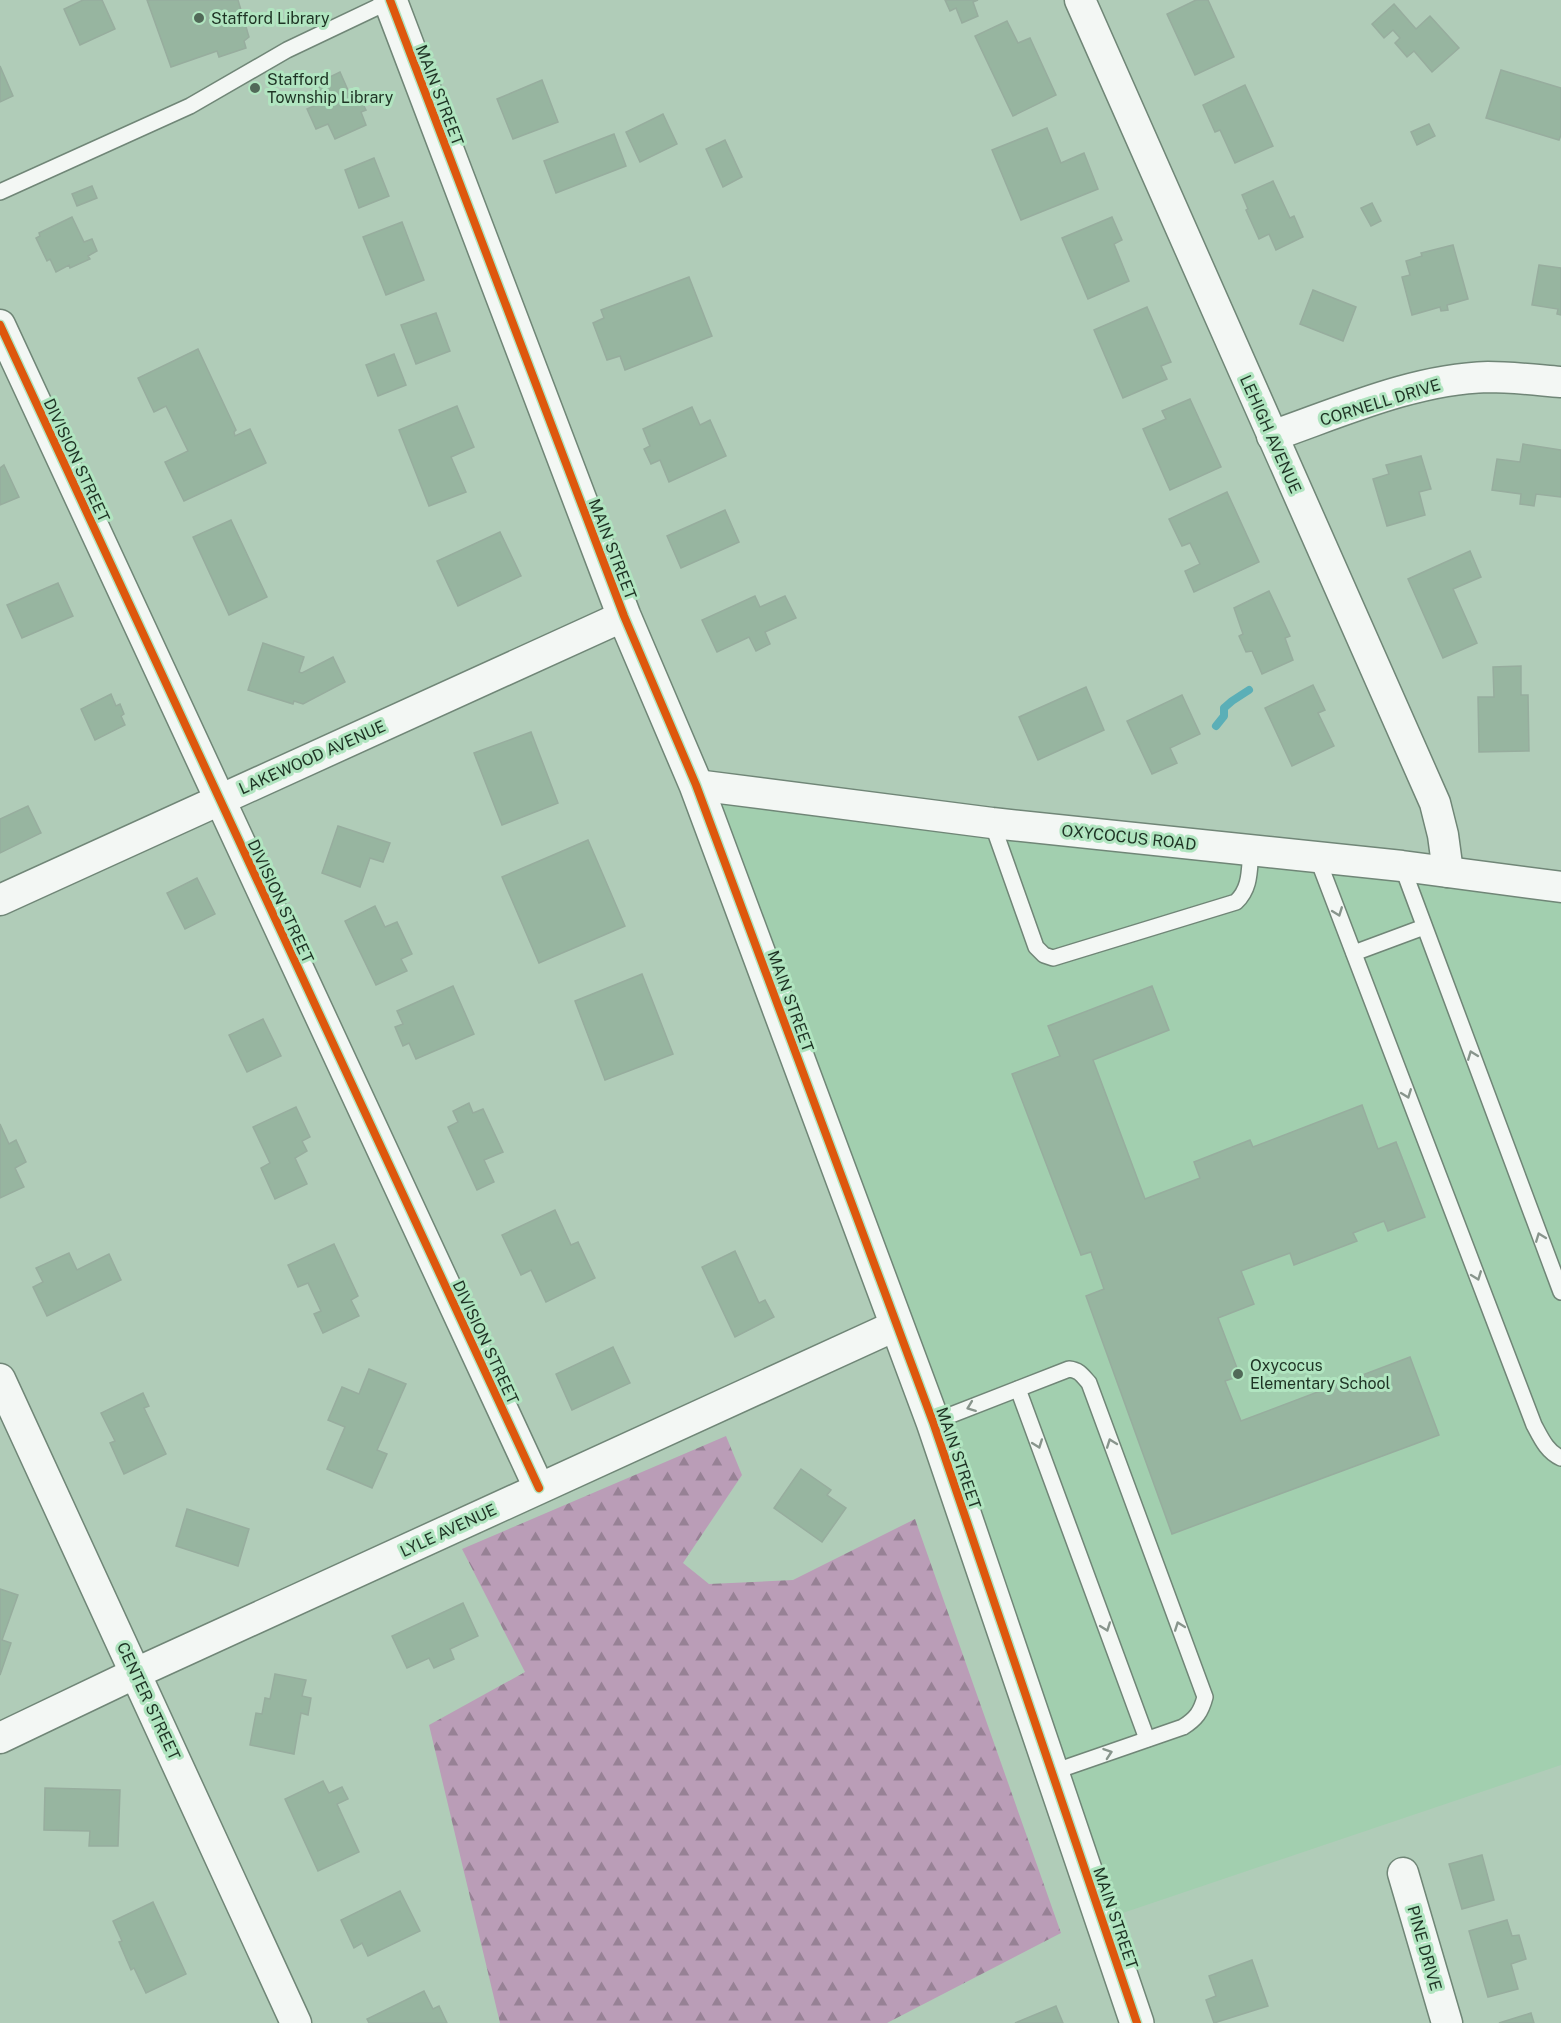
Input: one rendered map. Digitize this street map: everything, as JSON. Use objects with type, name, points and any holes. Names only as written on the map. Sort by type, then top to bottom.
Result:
[{"type":"highway","name":"MAIN STREET","points":[[390,0],[624,616],[696,785],[933,1422],[1137,2023]]},
{"type":"street","name":"LEHIGH AVENUE","points":[[1080,0],[1435,803],[1448,872]]},
{"type":"street","name":"DIVISION STREET","points":[[0,325],[539,1488]]},
{"type":"street","name":"CORNELL DRIVE","points":[[1272,436],[1388,396],[1444,382],[1488,377],[1561,382]]},
{"type":"street","name":"LAKEWOOD AVENUE","points":[[0,900],[624,616]]},
{"type":"street","name":"OXYCOCUS ROAD","points":[[696,785],[992,823],[1402,866],[1561,887]]},
{"type":"street","name":"LYLE AVENUE","points":[[0,1738],[136,1673],[897,1325]]},
{"type":"street","name":"CENTER STREET","points":[[0,1379],[296,2023]]},
{"type":"street","name":"PINE DRIVE","points":[[1402,1873],[1447,2023]]},
{"type":"lane","points":[[0,192],[190,106],[287,50],[390,0]]},
{"type":"lane","points":[[992,823],[1036,947],[1044,955],[1053,958],[1236,902],[1244,894],[1248,885],[1251,850]]},
{"type":"lane","points":[[1317,857],[1534,1425],[1546,1447],[1561,1458]]},
{"type":"lane","points":[[1402,866],[1561,1292]]},
{"type":"lane","points":[[1353,953],[1424,927]]},
{"type":"lane","points":[[933,1422],[1069,1369],[1077,1370],[1089,1383],[1205,1697],[1202,1710],[1195,1720],[1183,1727],[1053,1772]]},
{"type":"lane","points":[[1018,1389],[1147,1739]]},
{"type":"shaded area","name":"Oxycocus Elementary School","points":[[696,785],[1561,887],[1561,1765],[1102,1920]]},
{"type":"green space","points":[[726,1436],[742,1475],[683,1563],[709,1584],[793,1580],[915,1519],[1061,1933],[887,2023],[500,2023],[429,1725],[525,1672],[462,1549]]},
{"type":"building","points":[[83,0],[102,0],[115,29],[80,45],[64,9]]},
{"type":"building","name":"Stafford Library","points":[[147,0],[238,0],[249,37],[244,41],[246,48],[219,57],[217,51],[171,67]]},
{"type":"building","points":[[945,0],[978,0],[973,2],[978,16],[962,23],[956,8],[950,11]]},
{"type":"building","points":[[1196,0],[1208,0],[1234,57],[1195,75],[1167,14]]},
{"type":"building","points":[[1394,4],[1416,29],[1430,16],[1459,48],[1432,72],[1414,51],[1407,57],[1395,43],[1400,38],[1393,30],[1384,38],[1372,24]]},
{"type":"building","points":[[1007,21],[1018,43],[1030,38],[1056,95],[1013,116],[975,36]]},
{"type":"building","points":[[0,66],[13,96],[0,102]]},
{"type":"building","points":[[1501,70],[1561,88],[1561,135],[1559,140],[1486,118]]},
{"type":"building","points":[[340,72],[351,97],[358,94],[366,110],[361,112],[366,125],[335,139],[328,124],[316,129],[307,109],[321,103],[313,85]]},
{"type":"building","points":[[542,80],[558,122],[513,139],[497,99]]},
{"type":"building","points":[[1245,85],[1273,146],[1235,163],[1220,130],[1215,132],[1203,105]]},
{"type":"building","points":[[663,114],[677,144],[640,162],[626,132]]},
{"type":"building","points":[[1429,124],[1435,136],[1417,145],[1411,132]]},
{"type":"building","points":[[1047,128],[1061,163],[1084,153],[1098,189],[1021,220],[992,150]]},
{"type":"building","points":[[614,134],[626,166],[556,193],[544,161]]},
{"type":"building","points":[[725,140],[742,177],[723,187],[706,149]]},
{"type":"building","points":[[374,158],[389,196],[359,208],[345,170]]},
{"type":"building","points":[[1273,181],[1290,218],[1294,216],[1303,237],[1276,250],[1269,234],[1259,239],[1242,195]]},
{"type":"building","points":[[92,186],[97,198],[77,206],[72,194]]},
{"type":"building","points":[[1372,203],[1381,221],[1371,226],[1361,208]]},
{"type":"building","points":[[72,217],[84,242],[92,239],[97,251],[88,256],[90,259],[70,268],[69,265],[56,272],[50,259],[47,261],[36,238],[40,236],[39,233]]},
{"type":"building","points":[[1112,217],[1122,240],[1114,244],[1129,281],[1088,299],[1062,238]]},
{"type":"building","points":[[402,222],[424,280],[386,295],[363,237]]},
{"type":"building","points":[[1453,245],[1468,299],[1447,305],[1448,310],[1441,311],[1440,307],[1412,315],[1402,277],[1410,275],[1406,261],[1422,256],[1421,253]]},
{"type":"building","points":[[1539,265],[1561,268],[1561,315],[1557,314],[1558,309],[1532,305]]},
{"type":"building","points":[[689,277],[712,336],[625,370],[620,356],[607,360],[593,323],[604,318],[601,310]]},
{"type":"building","points":[[1313,290],[1356,307],[1343,341],[1300,324]]},
{"type":"building","points":[[1147,307],[1171,362],[1161,366],[1167,379],[1123,398],[1094,330]]},
{"type":"building","points":[[436,313],[450,351],[416,364],[401,325]]},
{"type":"building","points":[[198,349],[236,430],[235,436],[250,429],[266,463],[184,501],[165,462],[188,451],[166,406],[154,412],[138,378]]},
{"type":"building","points":[[394,354],[406,385],[378,396],[366,365]]},
{"type":"building","points":[[1190,399],[1221,467],[1170,490],[1143,429],[1166,419],[1162,411]]},
{"type":"building","points":[[457,406],[474,447],[451,457],[466,492],[429,506],[399,430]]},
{"type":"building","points":[[692,407],[700,425],[710,420],[726,456],[669,482],[660,460],[651,464],[644,449],[650,446],[643,429]]},
{"type":"building","points":[[1523,444],[1561,450],[1561,497],[1536,494],[1534,506],[1520,504],[1521,494],[1492,490],[1497,459],[1520,462]]},
{"type":"building","points":[[1421,456],[1431,489],[1419,492],[1425,515],[1387,526],[1373,479],[1389,474],[1386,465]]},
{"type":"building","points":[[4,465],[19,497],[0,505],[0,468]]},
{"type":"building","points":[[1227,492],[1259,562],[1194,592],[1185,571],[1200,564],[1190,543],[1182,546],[1169,519]]},
{"type":"building","points":[[725,510],[739,542],[681,568],[667,536]]},
{"type":"building","points":[[231,520],[267,597],[229,615],[193,537]]},
{"type":"building","points":[[500,532],[521,576],[458,606],[437,561]]},
{"type":"building","points":[[1470,551],[1481,577],[1453,589],[1477,643],[1443,658],[1408,579]]},
{"type":"building","points":[[58,583],[73,616],[22,638],[7,605]]},
{"type":"building","points":[[1269,591],[1290,636],[1285,638],[1293,660],[1262,674],[1252,651],[1246,652],[1239,636],[1243,634],[1234,608]]},
{"type":"building","points":[[755,596],[760,607],[785,596],[796,618],[765,632],[770,644],[756,651],[749,637],[717,652],[702,620]]},
{"type":"building","points":[[263,643],[304,657],[299,672],[302,673],[333,657],[345,682],[303,704],[294,701],[293,704],[248,690]]},
{"type":"building","points":[[1521,666],[1521,695],[1528,695],[1529,751],[1479,752],[1478,697],[1494,697],[1493,667]]},
{"type":"building","points":[[1313,685],[1325,710],[1318,713],[1334,746],[1292,766],[1265,708]]},
{"type":"building","points":[[1086,687],[1104,730],[1038,760],[1019,717]]},
{"type":"building","points":[[111,694],[116,706],[120,704],[124,714],[121,716],[125,725],[95,740],[81,709]]},
{"type":"building","points":[[1182,695],[1200,734],[1170,748],[1177,763],[1152,774],[1127,721]]},
{"type":"building","points":[[531,732],[558,803],[502,825],[474,753]]},
{"type":"building","points":[[28,806],[41,833],[0,853],[0,819]]},
{"type":"building","points":[[338,826],[390,843],[383,862],[370,858],[360,887],[322,873]]},
{"type":"building","points":[[588,840],[625,926],[539,963],[502,877]]},
{"type":"building","points":[[197,878],[215,914],[185,929],[167,893]]},
{"type":"building","points":[[375,906],[385,927],[397,922],[412,954],[401,959],[407,971],[376,985],[345,921]]},
{"type":"building","points":[[642,974],[673,1054],[605,1080],[575,1001]]},
{"type":"building","points":[[453,986],[474,1034],[416,1059],[409,1043],[403,1046],[395,1027],[403,1024],[397,1011]]},
{"type":"building","points":[[1152,986],[1169,1030],[1093,1060],[1145,1199],[1200,1178],[1194,1162],[1250,1140],[1253,1147],[1362,1105],[1378,1149],[1396,1142],[1425,1217],[1388,1231],[1384,1221],[1353,1233],[1357,1241],[1294,1265],[1290,1253],[1241,1271],[1254,1304],[1218,1318],[1240,1376],[1225,1381],[1241,1421],[1410,1357],[1439,1435],[1172,1534],[1086,1296],[1104,1289],[1091,1252],[1081,1255],[1012,1074],[1060,1056],[1048,1026]]},
{"type":"building","points":[[263,1019],[281,1056],[247,1072],[229,1035]]},
{"type":"building","points":[[469,1103],[473,1113],[483,1109],[503,1152],[484,1160],[494,1182],[477,1190],[448,1127],[458,1122],[453,1111]]},
{"type":"building","points":[[296,1107],[310,1137],[302,1141],[307,1151],[295,1158],[307,1184],[275,1199],[261,1168],[270,1163],[253,1127]]},
{"type":"building","points":[[0,1124],[9,1144],[16,1140],[26,1162],[15,1168],[24,1187],[0,1198]]},
{"type":"building","points":[[555,1210],[571,1245],[578,1242],[595,1278],[546,1302],[531,1270],[521,1275],[502,1235]]},
{"type":"building","points":[[334,1244],[358,1296],[351,1300],[359,1316],[323,1333],[314,1314],[321,1311],[308,1283],[298,1287],[288,1265]]},
{"type":"building","points":[[735,1251],[759,1303],[765,1300],[774,1317],[735,1337],[702,1267]]},
{"type":"building","points":[[69,1253],[77,1270],[109,1254],[121,1280],[47,1316],[33,1287],[43,1282],[36,1268]]},
{"type":"building","points":[[613,1347],[630,1383],[572,1410],[556,1374]]},
{"type":"building","points":[[369,1369],[406,1384],[377,1450],[387,1454],[372,1488],[327,1469],[345,1427],[328,1420],[342,1387],[359,1394]]},
{"type":"building","points":[[143,1393],[149,1406],[144,1408],[166,1454],[124,1474],[110,1443],[115,1441],[101,1413]]},
{"type":"building","points":[[801,1469],[831,1490],[827,1495],[846,1508],[822,1542],[774,1508]]},
{"type":"building","points":[[187,1509],[249,1529],[238,1566],[176,1546]]},
{"type":"building","points":[[0,1589],[18,1595],[2,1640],[11,1643],[0,1675]]},
{"type":"building","points":[[463,1603],[478,1636],[450,1649],[454,1659],[434,1668],[429,1658],[407,1668],[392,1636]]},
{"type":"building","points":[[275,1674],[306,1680],[302,1696],[311,1698],[308,1715],[301,1713],[294,1754],[250,1745],[256,1713],[262,1714],[265,1698],[270,1699]]},
{"type":"building","points":[[323,1781],[329,1793],[342,1787],[348,1799],[337,1804],[359,1852],[318,1871],[285,1799]]},
{"type":"building","points":[[45,1788],[120,1790],[118,1846],[89,1846],[90,1831],[44,1830]]},
{"type":"building","points":[[1482,1855],[1494,1900],[1462,1909],[1449,1864]]},
{"type":"building","points":[[400,1891],[420,1931],[368,1956],[362,1943],[354,1948],[341,1920]]},
{"type":"building","points":[[153,1902],[186,1974],[146,1993],[134,1968],[131,1970],[113,1921]]},
{"type":"building","points":[[1507,1920],[1512,1936],[1519,1935],[1526,1959],[1511,1964],[1518,1989],[1488,1997],[1469,1931]]},
{"type":"building","points":[[1252,1960],[1268,2006],[1214,2023],[1206,2000],[1216,1996],[1209,1976]]},
{"type":"building","points":[[424,1991],[433,2009],[439,2006],[447,2023],[369,2023],[367,2019]]},
{"type":"building","points":[[1056,2006],[1063,2023],[1015,2023]]},
{"type":"building","points":[[1531,2013],[1534,2023],[1499,2023]]},
{"type":"waterway","points":[[1216,726],[1224,716],[1224,708],[1249,690]]},
{"type":"cycle path","points":[[390,0],[624,616],[696,785],[933,1422],[1137,2023]]},
{"type":"cycle path","points":[[0,325],[539,1488]]},
{"type":"place","name":"Stafford Library","points":[[199,18]]},
{"type":"place","name":"Stafford Township Library","points":[[255,88]]},
{"type":"place","name":"Oxycocus Elementary School","points":[[1238,1374]]}]
